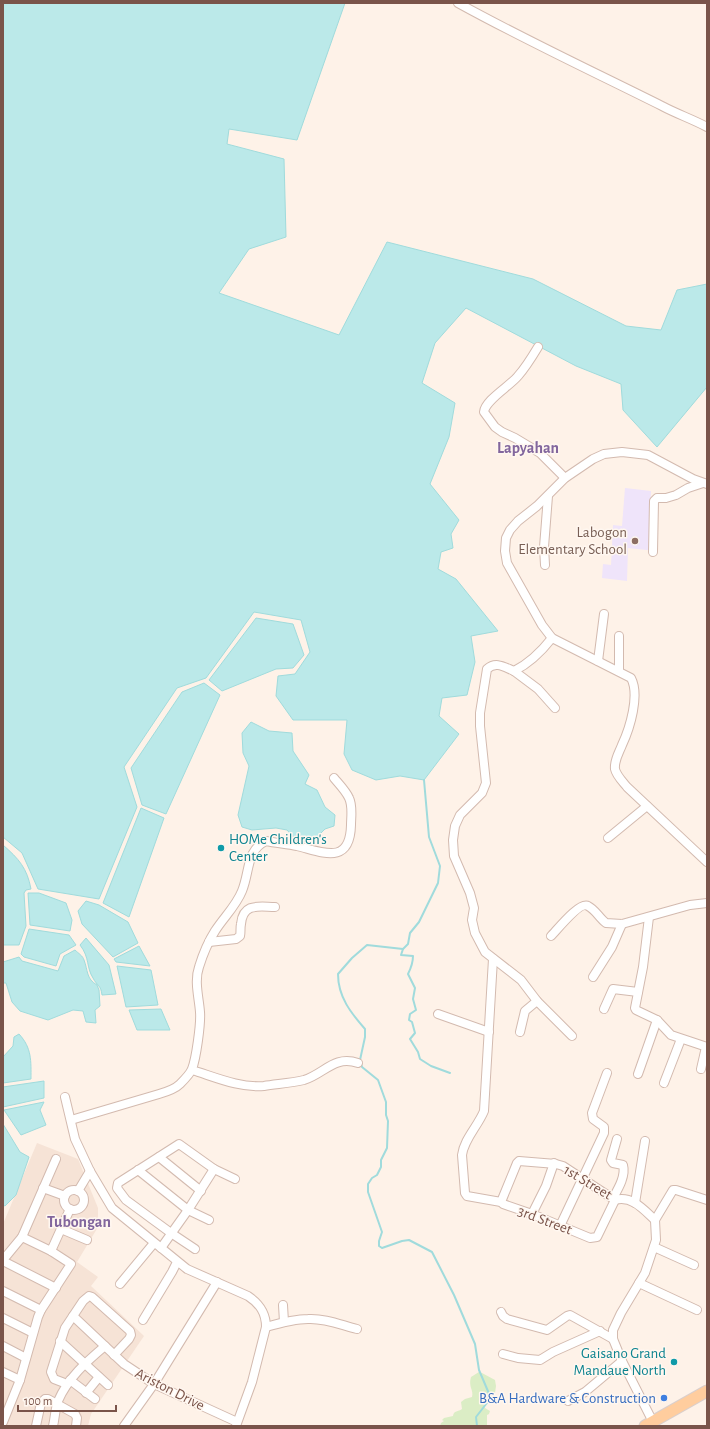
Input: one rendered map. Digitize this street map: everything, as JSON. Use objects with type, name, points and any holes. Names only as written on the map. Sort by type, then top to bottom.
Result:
[{"type":"main road","points":[[649,1424],[707,1391]]},
{"type":"street","points":[[458,3],[503,28],[707,127]]},
{"type":"street","points":[[538,347],[518,377],[484,408],[484,412],[502,432],[540,453],[565,478]]},
{"type":"street","points":[[705,483],[648,455],[622,452],[604,454],[593,459],[565,478],[548,496],[518,521],[510,530],[506,538],[505,551],[507,563],[542,625],[552,638],[631,678],[633,682],[635,699],[623,743],[616,759],[615,768],[617,773],[627,787],[707,862]]},
{"type":"street","points":[[653,552],[654,501],[657,498],[676,495],[688,488],[705,483]]},
{"type":"street","points":[[545,565],[544,547],[548,496]]},
{"type":"street","points":[[598,660],[604,614]]},
{"type":"street","points":[[619,636],[619,671]]},
{"type":"street","points":[[514,671],[532,660],[552,638]]},
{"type":"street","points":[[555,708],[538,688],[514,671],[498,665],[492,665],[487,668],[480,713],[486,783],[482,793],[460,815],[455,826],[453,840],[454,856],[460,873],[470,893],[474,908],[472,920],[475,933],[485,952],[522,980],[537,1001],[572,1036]]},
{"type":"street","points":[[71,1120],[169,1090],[180,1084],[192,1070],[198,1039],[200,1015],[197,985],[198,969],[209,942],[214,932],[242,892],[248,876],[253,852],[260,844],[266,841],[297,846],[329,854],[337,852],[347,844],[351,835],[351,808],[349,798],[334,778]]},
{"type":"street","points":[[608,838],[647,806]]},
{"type":"street","points":[[550,936],[584,904],[595,911],[606,923],[622,924],[690,905],[707,903]]},
{"type":"street","points":[[209,942],[236,939],[240,936],[241,922],[248,909],[253,906],[275,907]]},
{"type":"street","points":[[649,917],[643,967],[635,1008],[636,1010],[657,1020],[671,1035],[707,1047],[701,1069]]},
{"type":"street","points":[[594,977],[612,947],[622,924]]},
{"type":"street","points":[[438,1014],[489,1032],[493,959]]},
{"type":"street","points":[[604,1009],[613,989],[638,992]]},
{"type":"street","points":[[520,1032],[525,1011],[537,1001]]},
{"type":"street","points":[[638,1074],[657,1020]]},
{"type":"street","name":"3rd Street","points":[[489,1032],[484,1111],[480,1122],[466,1141],[462,1155],[464,1191],[467,1196],[501,1202],[590,1238],[597,1237],[614,1199]]},
{"type":"street","points":[[664,1083],[681,1039]]},
{"type":"street","points":[[192,1070],[248,1086],[263,1086],[303,1080],[346,1060],[358,1064]]},
{"type":"street","points":[[560,1226],[604,1133],[604,1127],[593,1119],[592,1113],[607,1073]]},
{"type":"street","points":[[66,1096],[75,1139],[90,1171],[112,1208],[177,1262],[200,1276],[217,1282],[254,1300],[262,1309],[266,1327],[252,1382],[236,1424]]},
{"type":"street","points":[[614,1199],[624,1171],[623,1165],[613,1163],[611,1160],[617,1139]]},
{"type":"street","points":[[645,1141],[635,1203],[655,1220]]},
{"type":"street","points":[[195,1249],[126,1200],[117,1188],[118,1183],[177,1144],[181,1144],[214,1169],[235,1178]]},
{"type":"street","points":[[159,1157],[201,1191]]},
{"type":"street","points":[[56,1159],[22,1237],[3,1261],[56,1288]]},
{"type":"street","name":"1st Street","points":[[501,1202],[519,1161],[554,1163],[563,1166],[614,1199],[623,1198],[635,1203]]},
{"type":"street","points":[[532,1214],[546,1186],[554,1163]]},
{"type":"street","points":[[120,1284],[157,1245],[171,1233],[201,1191],[214,1169]]},
{"type":"street","points":[[138,1170],[188,1210],[209,1220]]},
{"type":"street","points":[[78,1191],[90,1171]]},
{"type":"street","points":[[43,1188],[65,1196]]},
{"type":"street","points":[[73,1190],[78,1191],[82,1194],[84,1199],[83,1204],[80,1208],[75,1210],[70,1209],[66,1206],[64,1201],[65,1196],[68,1192],[73,1190]]},
{"type":"street","points":[[649,1424],[613,1339],[612,1330],[645,1273],[654,1247],[656,1232],[655,1220],[674,1190],[707,1200]]},
{"type":"street","points":[[51,1251],[70,1209]]},
{"type":"street","points":[[61,1229],[87,1240]]},
{"type":"street","points":[[3,1422],[6,1404],[20,1380],[33,1333],[42,1310],[70,1266],[70,1263],[51,1251],[22,1237]]},
{"type":"street","points":[[654,1247],[694,1266]]},
{"type":"street","points":[[143,1320],[177,1262]]},
{"type":"street","points":[[124,1426],[154,1384],[217,1282]]},
{"type":"street","points":[[639,1283],[697,1310]]},
{"type":"street","points":[[3,1291],[42,1310]]},
{"type":"street","points":[[95,1399],[69,1382],[54,1379],[51,1372],[65,1328],[89,1296],[92,1297],[130,1332],[131,1336],[129,1339],[114,1355]]},
{"type":"street","points":[[283,1305],[284,1322]]},
{"type":"street","points":[[501,1312],[507,1319],[547,1330],[570,1316],[613,1339]]},
{"type":"street","name":"Ariston Drive","points":[[73,1316],[124,1364],[154,1384],[236,1424]]},
{"type":"street","points":[[3,1318],[33,1333]]},
{"type":"street","points":[[266,1327],[284,1322],[320,1319],[357,1329]]},
{"type":"street","points":[[502,1354],[518,1358],[540,1360],[553,1352],[600,1331]]},
{"type":"street","points":[[60,1341],[108,1385]]},
{"type":"street","points":[[3,1346],[26,1358]]},
{"type":"street","points":[[53,1426],[58,1403],[69,1382],[84,1364],[105,1346]]},
{"type":"street","points":[[568,1401],[585,1392],[622,1361]]},
{"type":"street","points":[[3,1372],[20,1380]]},
{"type":"street","points":[[86,1393],[99,1377]]},
{"type":"street","points":[[36,1426],[41,1403],[43,1400],[48,1399],[58,1403],[75,1414],[77,1418],[76,1426]]},
{"type":"shaded area","name":"Labogon Elementary School","points":[[625,488],[651,491],[649,532],[658,534],[656,551],[628,548],[627,581],[602,578],[603,564],[611,565],[613,525],[622,526]]},
{"type":"shaded area","points":[[37,1143],[78,1159],[98,1208],[98,1227],[77,1262],[98,1277],[91,1286],[144,1336],[91,1414],[88,1426],[3,1426],[3,1224]]},
{"type":"green space","points":[[479,1372],[495,1380],[496,1386],[495,1393],[485,1400],[485,1403],[483,1402],[485,1408],[490,1411],[487,1415],[487,1426],[440,1426],[444,1421],[442,1420],[444,1418],[453,1416],[455,1412],[462,1409],[461,1402],[472,1397],[470,1383],[471,1377]]},
{"type":"water","points":[[3,3],[345,3],[297,140],[229,129],[227,144],[284,159],[286,237],[249,249],[219,293],[339,335],[387,242],[533,279],[626,326],[661,330],[677,290],[707,284],[707,387],[657,447],[623,410],[621,384],[576,366],[466,308],[435,343],[422,383],[455,403],[449,437],[430,484],[459,520],[451,534],[453,548],[441,552],[438,569],[456,579],[498,631],[471,636],[475,662],[467,695],[442,698],[439,716],[459,734],[424,780],[400,776],[376,780],[352,770],[344,754],[347,720],[293,720],[276,696],[278,676],[295,674],[310,652],[301,620],[254,612],[206,678],[177,688],[124,767],[137,807],[99,899],[38,889],[22,853],[3,837]]},
{"type":"water","points":[[256,618],[293,624],[304,655],[293,668],[276,669],[222,691],[209,680]]},
{"type":"water","points":[[204,683],[220,695],[166,814],[142,805],[131,768],[182,692]]},
{"type":"water","points":[[251,722],[269,731],[292,733],[293,751],[309,775],[305,784],[317,790],[325,807],[335,815],[334,826],[325,829],[313,841],[298,842],[287,830],[276,828],[252,830],[242,827],[238,815],[249,766],[243,753],[242,733]]},
{"type":"water","points":[[141,808],[164,818],[129,917],[103,903]]},
{"type":"water","points":[[3,845],[22,864],[31,889],[26,890],[24,893],[26,926],[19,945],[3,945]]},
{"type":"water","points":[[28,893],[39,893],[66,903],[72,920],[70,931],[30,925]]},
{"type":"water","points":[[86,901],[99,905],[128,922],[138,943],[113,957],[82,924],[78,911]]},
{"type":"water","points":[[29,929],[69,935],[76,945],[60,954],[56,966],[24,957],[21,954]]},
{"type":"water","points":[[86,938],[109,965],[116,994],[102,995],[100,987],[94,981],[89,970],[87,958],[80,945]]},
{"type":"water","points":[[139,946],[150,966],[116,962],[114,959]]},
{"type":"water","points":[[75,950],[82,956],[89,977],[93,983],[97,985],[99,990],[100,1006],[95,1010],[96,1023],[86,1022],[83,1011],[73,1010],[48,1020],[20,1011],[12,1002],[6,983],[3,983],[3,962],[19,957],[22,961],[58,971],[64,956]]},
{"type":"water","points":[[117,966],[151,970],[158,1005],[126,1007]]},
{"type":"water","points":[[161,1009],[170,1030],[137,1030],[129,1010]]},
{"type":"water","points":[[19,1034],[29,1050],[31,1061],[31,1079],[3,1083],[3,1057],[13,1046],[14,1037]]},
{"type":"water","points":[[44,1081],[44,1098],[3,1107],[3,1087]]},
{"type":"water","points":[[44,1102],[40,1110],[46,1125],[21,1135],[4,1110]]},
{"type":"water","points":[[3,1124],[20,1152],[29,1157],[16,1195],[5,1206],[3,1205]]},
{"type":"waterway","points":[[424,780],[429,837],[440,866],[438,883],[419,922],[410,933],[408,944],[403,949],[367,945],[352,958],[338,974],[340,990],[346,1004],[365,1029],[365,1037],[360,1060],[362,1067],[378,1080],[386,1102],[386,1115],[388,1121],[387,1148],[381,1160],[381,1167],[377,1175],[372,1178],[368,1184],[368,1192],[382,1232],[379,1246],[382,1248],[409,1240],[432,1252],[454,1295],[475,1344],[479,1370],[490,1396],[490,1399],[476,1417],[477,1426]]},
{"type":"waterway","points":[[403,949],[401,955],[413,956],[412,965],[408,974],[415,988],[413,999],[416,1010],[410,1014],[409,1020],[412,1022],[415,1033],[410,1039],[418,1052],[420,1059],[431,1066],[450,1073]]},
{"type":"place","name":"Labogon Elementary School","points":[[635,541]]},
{"type":"place","name":"HOMe Children's Center","points":[[221,848]]},
{"type":"place","name":"Gaisano Grand Mandaue North","points":[[674,1362]]},
{"type":"place","name":"B&A Hardware & Construction","points":[[664,1398]]},
{"type":"district","name":"Lapyahan","points":[[528,447]]},
{"type":"district","name":"Tubongan","points":[[79,1221]]}]
